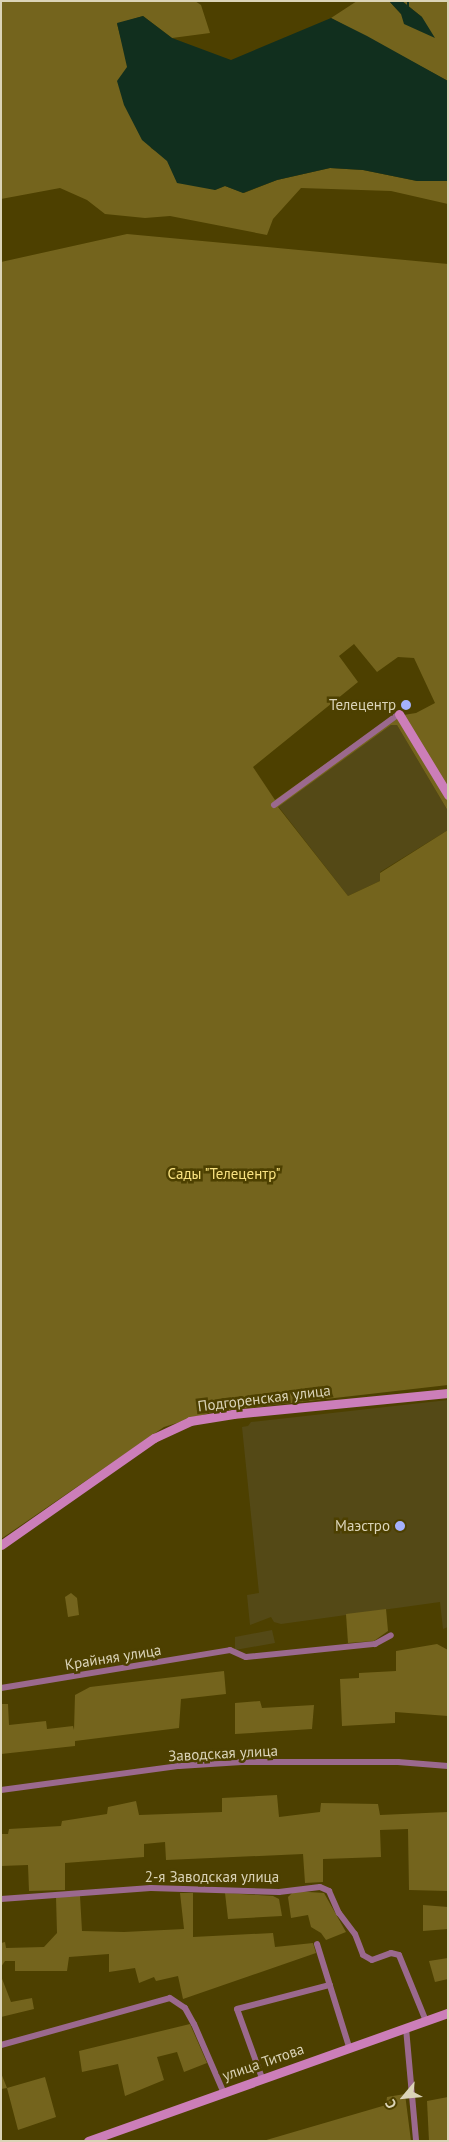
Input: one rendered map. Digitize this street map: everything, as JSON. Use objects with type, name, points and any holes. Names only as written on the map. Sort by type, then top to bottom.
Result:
[{"type":"street","points":[[274,805],[399,714],[448,795]]},
{"type":"street","name":"Подгоренская улица","points":[[1,1545],[154,1438],[190,1421],[270,1410],[448,1393]]},
{"type":"street","name":"Крайняя улица","points":[[1,1688],[229,1650],[246,1657],[375,1644],[391,1635]]},
{"type":"street","name":"Заводская улица","points":[[1,1790],[179,1766],[242,1762],[398,1762],[448,1766]]},
{"type":"street","name":"2-я Заводская улица","points":[[1,1899],[151,1888],[279,1892],[320,1887],[329,1891],[339,1913],[355,1934],[362,1955],[372,1960],[391,1953],[399,1955],[426,2021]]},
{"type":"street","points":[[317,1944],[349,2046]]},
{"type":"street","points":[[262,2078],[237,2010],[330,1985]]},
{"type":"street","points":[[1,2045],[170,1998],[178,2001],[190,2016],[223,2091]]},
{"type":"street","name":"улица Титова","points":[[88,2141],[349,2046],[448,2013]]},
{"type":"street","points":[[406,2028],[416,2141]]},
{"type":"shaded area","points":[[389,1],[402,1],[422,17],[435,38],[404,24],[401,14]]},
{"type":"shaded area","points":[[143,16],[172,38],[231,60],[331,18],[367,36],[448,81],[448,181],[417,181],[363,170],[330,168],[277,180],[243,193],[225,186],[215,190],[177,183],[167,161],[142,140],[124,105],[117,81],[127,67],[117,23]]},
{"type":"shaded area","name":"Телецентр","points":[[391,725],[397,725],[448,811],[448,830],[380,872],[380,881],[348,896],[278,806]]},
{"type":"shaded area","points":[[448,1400],[448,1627],[443,1629],[440,1602],[281,1624],[274,1622],[271,1617],[250,1625],[247,1595],[259,1593],[242,1427],[248,1426],[251,1422]]},
{"type":"shaded area","points":[[272,1630],[275,1643],[235,1650],[235,1637]]},
{"type":"green space","points":[[1,1],[195,1],[201,5],[210,33],[172,38],[143,16],[117,24],[151,148],[215,190],[225,186],[244,193],[277,180],[330,168],[363,170],[417,181],[448,181],[448,204],[391,191],[301,188],[273,219],[267,235],[170,216],[145,218],[105,214],[87,200],[60,188],[1,199]]},
{"type":"green space","points":[[357,1],[389,1],[401,14],[422,17],[402,1],[448,1],[448,81],[331,18]]},
{"type":"green space","name":"Сады \"Телецентр\"","points":[[127,234],[448,264],[448,811],[397,725],[391,725],[278,807],[348,896],[380,881],[380,873],[448,830],[448,1385],[212,1412],[164,1427],[1,1539],[1,262]],"holes":[[[354,644],[377,672],[398,657],[414,658],[435,703],[416,713],[391,717],[275,800],[253,767],[358,682],[339,656]]]},
{"type":"green space","points":[[71,1593],[77,1598],[79,1615],[68,1617],[65,1597]]},
{"type":"green space","points":[[386,1609],[388,1631],[374,1641],[348,1643],[346,1614]]},
{"type":"green space","points":[[437,1644],[448,1650],[448,1716],[395,1712],[395,1723],[342,1726],[340,1679],[359,1678],[359,1673],[396,1671],[396,1651]]},
{"type":"green space","points":[[224,1671],[226,1694],[181,1699],[179,1728],[75,1741],[75,1746],[1,1754],[1,1704],[8,1704],[9,1725],[46,1721],[47,1729],[73,1726],[74,1730],[75,1695],[90,1687]]},
{"type":"green space","points":[[260,1701],[262,1708],[314,1705],[312,1729],[235,1734],[235,1703]]},
{"type":"green space","points":[[277,1795],[279,1817],[320,1812],[321,1803],[378,1804],[380,1815],[448,1812],[448,1891],[409,1890],[408,1829],[380,1830],[381,1857],[323,1859],[323,1882],[305,1883],[303,1854],[166,1860],[165,1842],[144,1844],[144,1857],[65,1863],[65,1890],[29,1891],[28,1865],[1,1866],[1,1834],[8,1834],[9,1829],[61,1826],[62,1821],[107,1814],[108,1807],[136,1801],[139,1815],[222,1812],[222,1798]]},
{"type":"green space","points":[[294,1891],[324,1893],[346,1932],[326,1940],[321,1933],[311,1927],[308,1915],[291,1918],[288,1897]]},
{"type":"green space","points":[[180,1893],[193,1893],[193,1937],[273,1933],[275,1947],[313,1943],[316,1953],[183,1999],[178,1976],[156,1981],[154,1977],[139,1983],[135,1968],[109,1972],[109,1954],[69,1957],[67,1971],[15,1971],[15,1961],[5,1961],[1,1967],[1,1943],[5,1942],[6,1948],[44,1947],[57,1933],[56,1897],[80,1896],[82,1931],[124,1932],[184,1929]]},
{"type":"green space","points":[[225,1893],[273,1896],[279,1899],[282,1916],[228,1919]]},
{"type":"green space","points":[[423,1905],[448,1907],[448,1929],[423,1931]]},
{"type":"green space","points":[[448,1958],[448,1979],[435,1982],[429,1961]]},
{"type":"green space","points":[[1,1976],[11,2002],[32,1998],[34,2009],[1,2017]]},
{"type":"green space","points":[[190,2024],[207,2063],[184,2072],[177,2052],[157,2057],[164,2080],[125,2096],[118,2064],[82,2072],[79,2051]]},
{"type":"green space","points":[[1,2073],[7,2088],[1,2089]]},
{"type":"green space","points":[[45,2077],[56,2117],[18,2130],[7,2088]]},
{"type":"green space","points":[[405,2094],[411,2141],[263,2141],[386,2105],[387,2097]]},
{"type":"green space","points":[[448,2097],[448,2141],[429,2141],[427,2101]]},
{"type":"waterway","points":[[408,1],[408,7]]},
{"type":"place","name":"Телецентр","points":[[406,705]]},
{"type":"place","name":"Маэстро","points":[[400,1526]]}]
